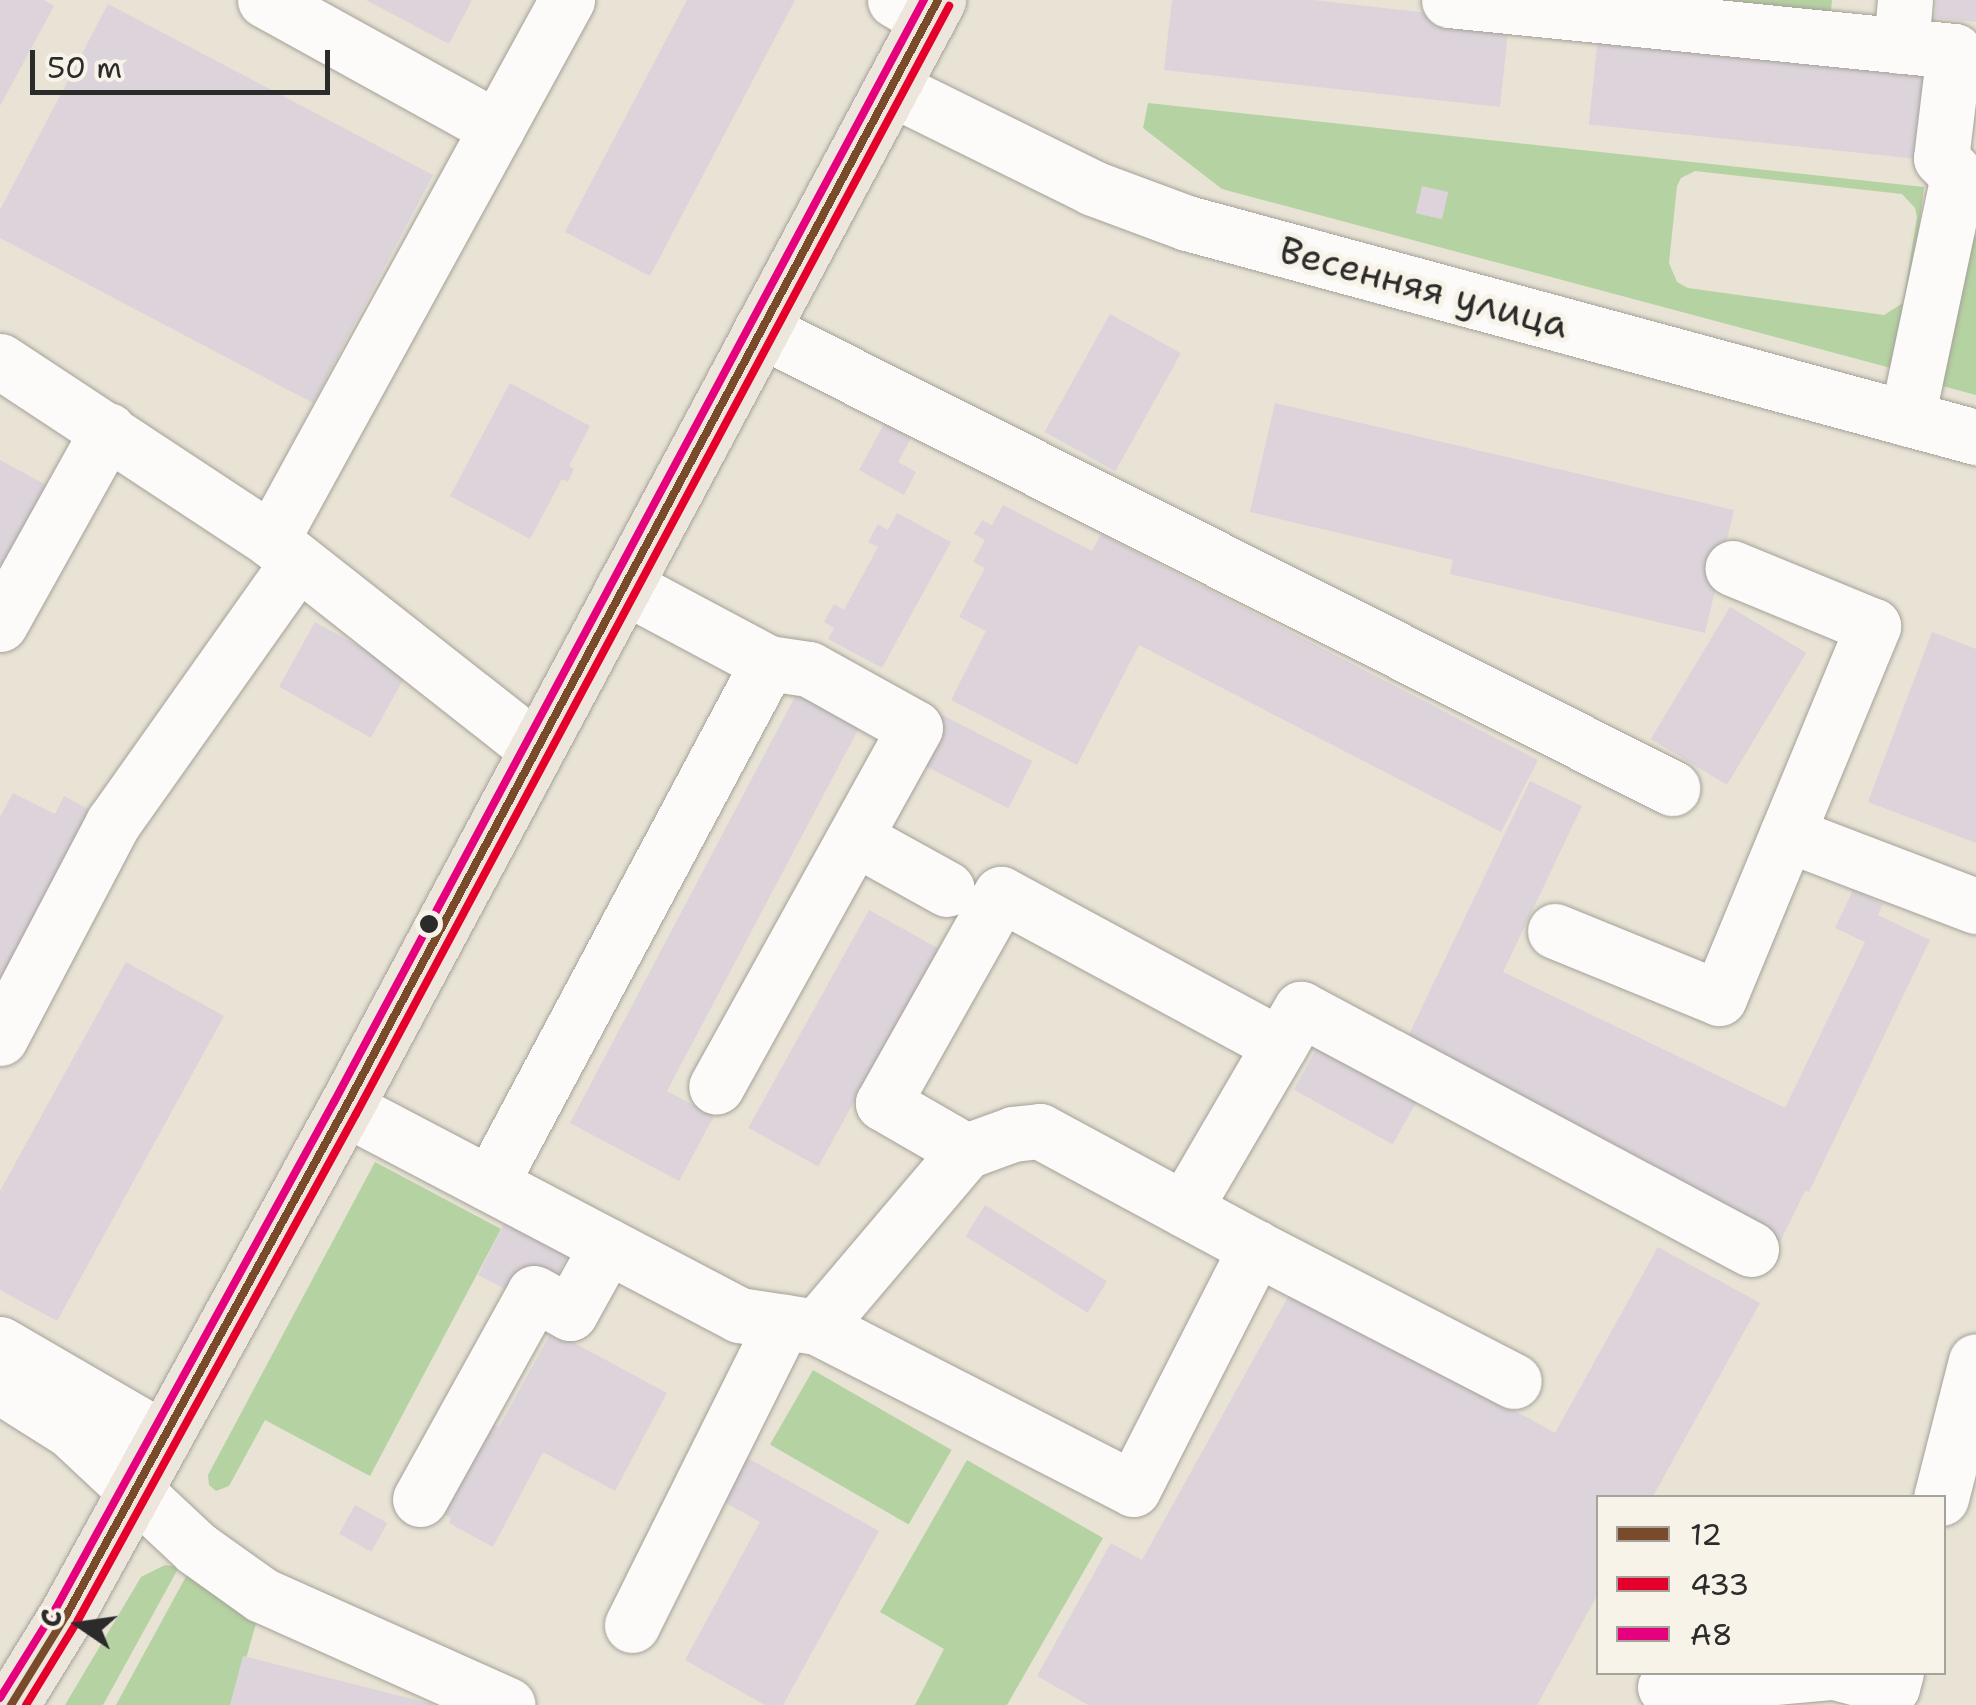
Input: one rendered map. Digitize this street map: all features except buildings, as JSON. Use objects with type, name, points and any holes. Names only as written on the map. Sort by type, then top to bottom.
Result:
[{"type":"main road","points":[[11,1705],[67,1614],[345,1108],[891,88],[920,6]]},
{"type":"street","points":[[265,0],[497,128]]},
{"type":"street","points":[[0,1038],[113,823],[284,552],[497,128],[567,0]]},
{"type":"street","points":[[1448,0],[1903,23],[1954,51],[1942,158],[1967,178],[1907,418]]},
{"type":"street","name":"Весенняя улица","points":[[891,88],[1092,188],[1187,223],[1976,438]]},
{"type":"street","points":[[761,330],[1672,788]]},
{"type":"street","points":[[0,361],[108,430],[284,552],[536,748]]},
{"type":"street","points":[[0,624],[108,430]]},
{"type":"street","points":[[1555,930],[1718,998],[1872,626],[1732,568]]},
{"type":"street","points":[[624,586],[768,662],[809,669],[915,728],[716,1088]]},
{"type":"street","points":[[490,1184],[768,662]]},
{"type":"street","points":[[1787,834],[1976,906]]},
{"type":"street","points":[[855,838],[947,889]]},
{"type":"street","points":[[966,1151],[884,1103],[1001,894],[1280,1045]]},
{"type":"street","points":[[1184,1209],[1300,1010],[1750,1249]]},
{"type":"street","points":[[345,1108],[739,1315],[800,1324],[1133,1489],[1256,1248]]},
{"type":"street","points":[[632,1625],[800,1324],[966,1151],[992,1139],[1040,1131],[1514,1381]]},
{"type":"street","points":[[420,1500],[534,1294],[570,1314],[607,1246]]},
{"type":"street","points":[[0,1344],[163,1439]]},
{"type":"street","points":[[1942,1495],[1976,1361]]},
{"type":"street","points":[[0,1386],[70,1430],[196,1548],[262,1595],[508,1705]]},
{"type":"street","points":[[1665,1688],[1801,1675]]},
{"type":"street","points":[[1846,1675],[1904,1688]]},
{"type":"green space","points":[[1646,0],[1832,0],[1830,20]]},
{"type":"green space","points":[[1148,103],[1924,187],[1902,371],[1222,189],[1143,128]],"holes":[[[1695,171],[1902,194],[1915,208],[1917,217],[1903,303],[1884,315],[1688,288],[1677,282],[1669,263],[1677,186],[1681,178]]]},
{"type":"green space","points":[[1970,229],[1976,237],[1976,395],[1935,384]]},
{"type":"green space","points":[[375,1162],[501,1229],[370,1476],[265,1420],[229,1486],[216,1491],[209,1485],[208,1475]]},
{"type":"green space","points":[[813,1370],[952,1450],[909,1524],[770,1444]]},
{"type":"green space","points":[[967,1460],[1103,1538],[1007,1705],[915,1705],[944,1649],[880,1612]]},
{"type":"green space","points":[[165,1565],[179,1567],[103,1705],[65,1705],[141,1577]]},
{"type":"green space","points":[[189,1571],[260,1609],[233,1705],[116,1705]]},
{"type":"transit line","name":"А8","points":[[0,1698],[56,1608],[334,1102],[924,0]]},
{"type":"transit line","name":"12","points":[[11,1705],[67,1614],[345,1108],[938,0]]},
{"type":"transit line","name":"433","points":[[26,1705],[78,1620],[356,1114],[949,6]]}]
